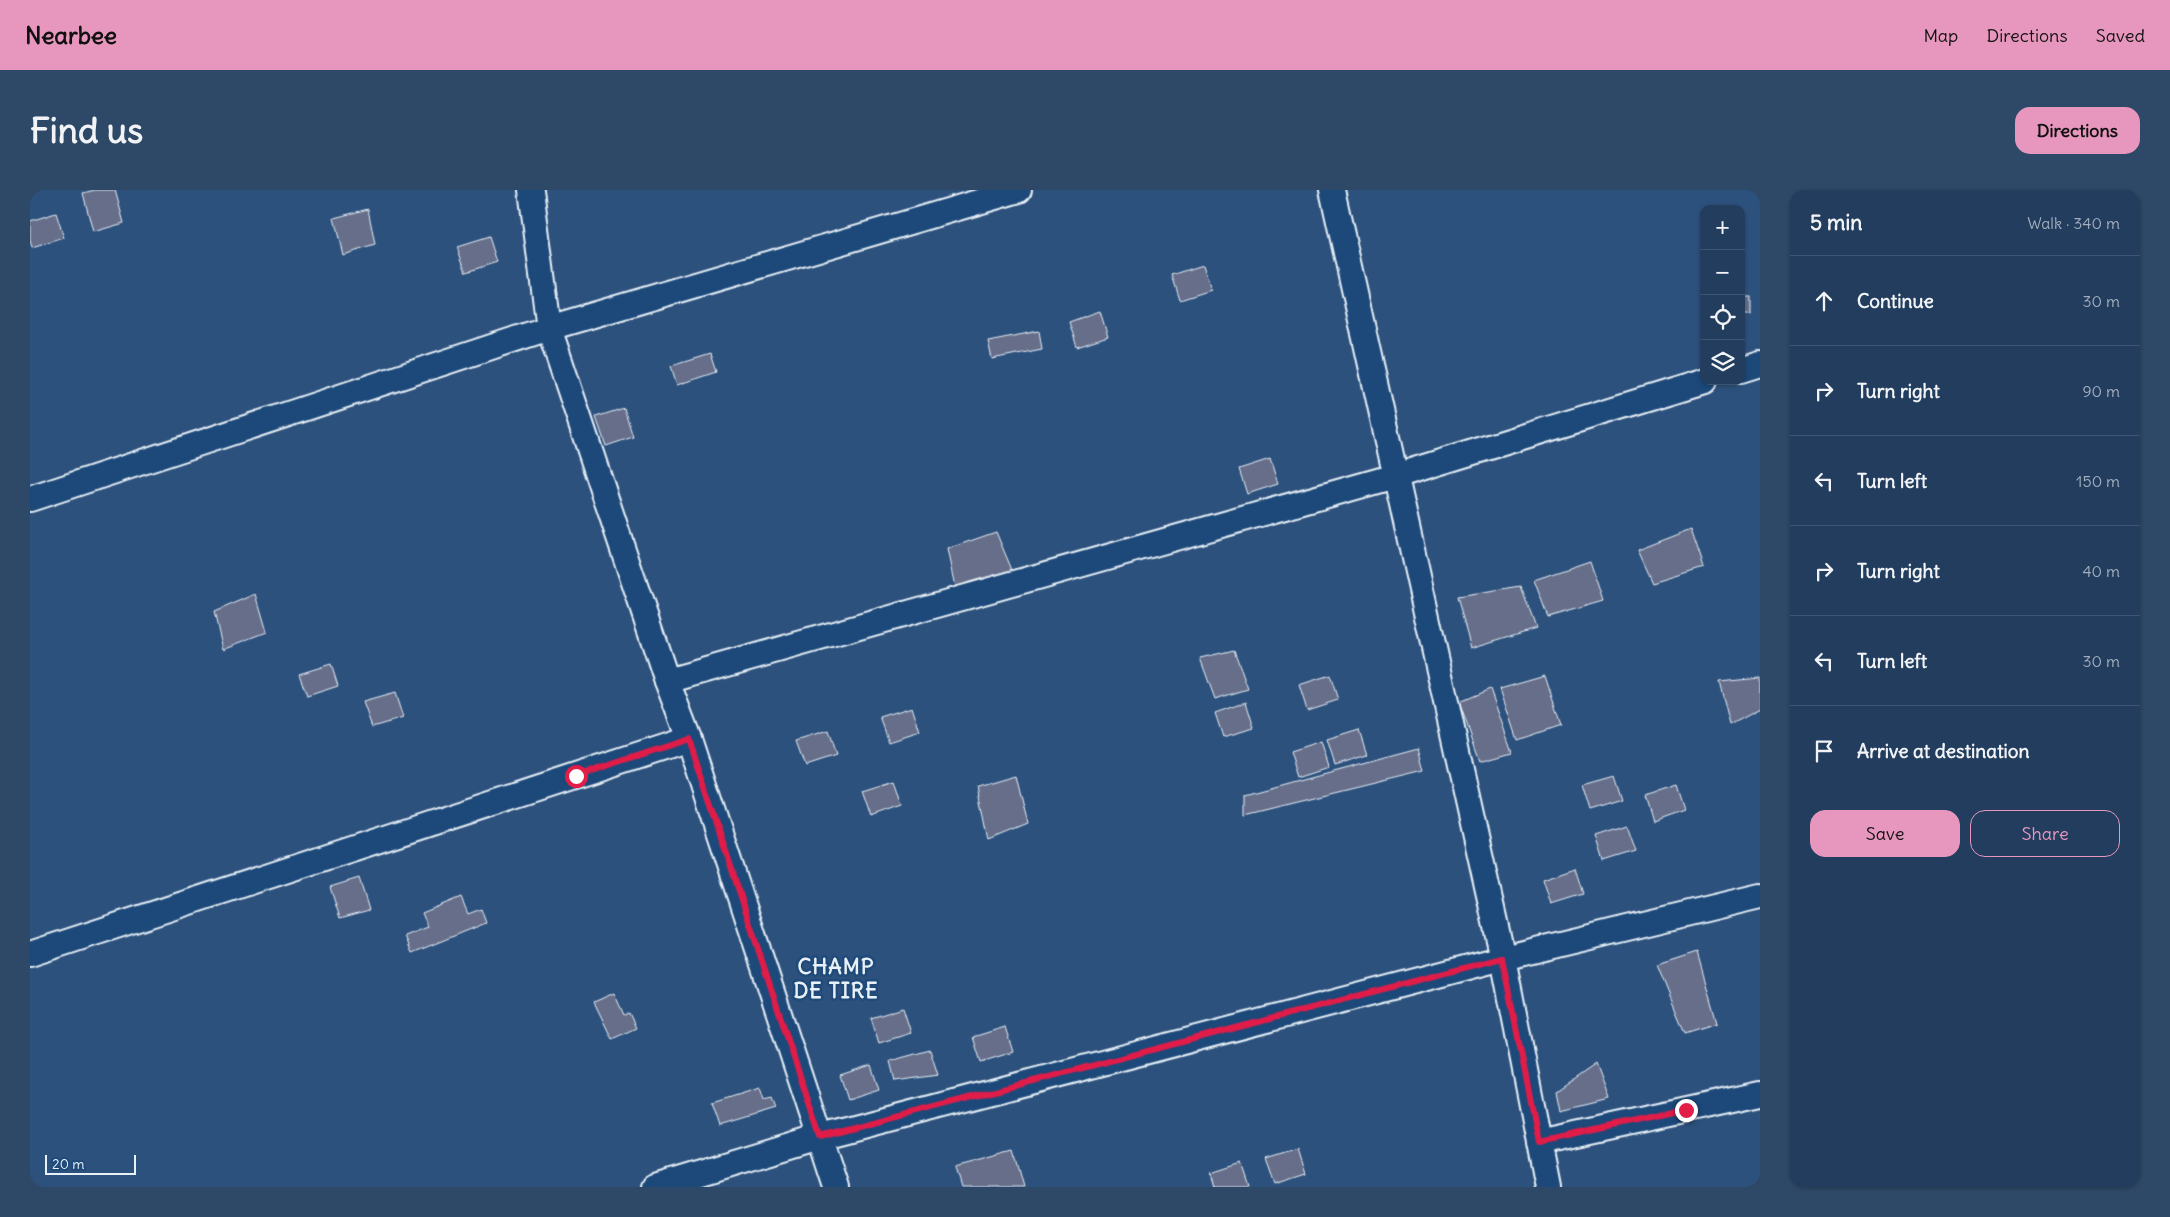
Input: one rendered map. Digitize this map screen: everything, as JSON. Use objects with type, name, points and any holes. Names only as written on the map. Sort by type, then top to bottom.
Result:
[{"type":"street","points":[[531,190],[549,328],[667,681],[689,739],[836,1187]]},
{"type":"street","points":[[30,499],[549,328],[1019,190]]},
{"type":"street","points":[[1332,190],[1502,958],[1548,1187]]},
{"type":"street","points":[[1745,369],[1760,364]]},
{"type":"street","points":[[667,681],[1395,476],[1700,383]]},
{"type":"street","points":[[30,954],[689,739]]},
{"type":"street","points":[[654,1187],[820,1137],[1502,958],[1760,896]]},
{"type":"street","points":[[1539,1142],[1760,1094]]},
{"type":"building","points":[[95,190],[115,190],[124,223],[93,232],[83,193]]},
{"type":"building","points":[[368,209],[375,245],[343,255],[334,218]]},
{"type":"building","points":[[56,213],[64,238],[32,248],[30,221]]},
{"type":"building","points":[[489,237],[497,262],[466,272],[457,247]]},
{"type":"building","points":[[1203,265],[1211,290],[1180,300],[1172,275]]},
{"type":"building","points":[[1745,297],[1751,297],[1751,315],[1745,315]]},
{"type":"building","points":[[1100,311],[1108,337],[1077,347],[1069,322]]},
{"type":"building","points":[[1039,331],[1042,349],[992,359],[988,341]]},
{"type":"building","points":[[710,354],[716,372],[677,385],[671,366]]},
{"type":"building","points":[[624,408],[633,437],[606,446],[596,417]]},
{"type":"building","points":[[1270,459],[1278,484],[1247,494],[1239,469]]},
{"type":"building","points":[[1691,529],[1704,567],[1652,583],[1637,550]]},
{"type":"building","points":[[996,532],[1012,570],[955,587],[947,549]]},
{"type":"building","points":[[1590,561],[1603,601],[1548,617],[1534,580]]},
{"type":"building","points":[[1521,587],[1536,628],[1471,648],[1457,597]]},
{"type":"building","points":[[256,594],[267,632],[223,649],[214,612]]},
{"type":"building","points":[[1234,650],[1248,689],[1215,699],[1200,658]]},
{"type":"building","points":[[331,664],[338,686],[307,696],[299,674]]},
{"type":"building","points":[[1330,675],[1338,700],[1307,710],[1299,685]]},
{"type":"building","points":[[1545,676],[1561,725],[1517,740],[1500,689]]},
{"type":"building","points":[[1760,678],[1760,709],[1730,725],[1719,682]]},
{"type":"building","points":[[1490,689],[1512,752],[1480,761],[1459,702]]},
{"type":"building","points":[[395,693],[403,718],[372,727],[363,702]]},
{"type":"building","points":[[1246,702],[1254,728],[1223,737],[1215,713]]},
{"type":"building","points":[[912,707],[920,732],[889,742],[880,717]]},
{"type":"building","points":[[1359,730],[1367,755],[1335,765],[1327,740]]},
{"type":"building","points":[[828,731],[836,756],[805,766],[796,741]]},
{"type":"building","points":[[1321,742],[1329,767],[1298,777],[1290,752]]},
{"type":"building","points":[[1419,748],[1425,771],[1245,815],[1245,795]]},
{"type":"building","points":[[1016,775],[1028,824],[989,840],[978,786]]},
{"type":"building","points":[[1614,776],[1622,801],[1590,811],[1582,785]]},
{"type":"building","points":[[894,781],[902,806],[871,817],[862,791]]},
{"type":"building","points":[[1676,785],[1684,810],[1653,821],[1645,795]]},
{"type":"building","points":[[1627,826],[1636,851],[1604,861],[1596,836]]},
{"type":"building","points":[[1575,868],[1583,894],[1551,904],[1543,879]]},
{"type":"building","points":[[359,878],[369,910],[340,918],[330,887]]},
{"type":"building","points":[[461,897],[468,914],[481,909],[486,923],[412,953],[405,936],[428,927],[422,913]]},
{"type":"building","points":[[1697,952],[1717,1023],[1685,1033],[1657,965]]},
{"type":"building","points":[[614,993],[624,1015],[629,1013],[636,1028],[612,1039],[594,1002]]},
{"type":"building","points":[[903,1008],[911,1033],[879,1043],[871,1018]]},
{"type":"building","points":[[1005,1027],[1013,1052],[981,1062],[973,1037]]},
{"type":"building","points":[[930,1050],[938,1075],[895,1081],[890,1061]]},
{"type":"building","points":[[1596,1064],[1609,1099],[1561,1111],[1557,1091]]},
{"type":"building","points":[[871,1065],[879,1090],[848,1100],[840,1075]]},
{"type":"building","points":[[760,1088],[764,1100],[772,1098],[776,1109],[720,1126],[712,1103]]},
{"type":"building","points":[[1298,1149],[1306,1174],[1275,1184],[1266,1159]]},
{"type":"building","points":[[1014,1151],[1024,1187],[961,1187],[955,1167]]},
{"type":"building","points":[[1242,1163],[1250,1187],[1215,1187],[1211,1173]]},
{"type":"district","name":"CHAMP DE TIRE","points":[[836,979]]},
{"type":"route","points":[[576,776],[689,739],[820,1137],[1502,958],[1539,1142],[1686,1110]]}]
